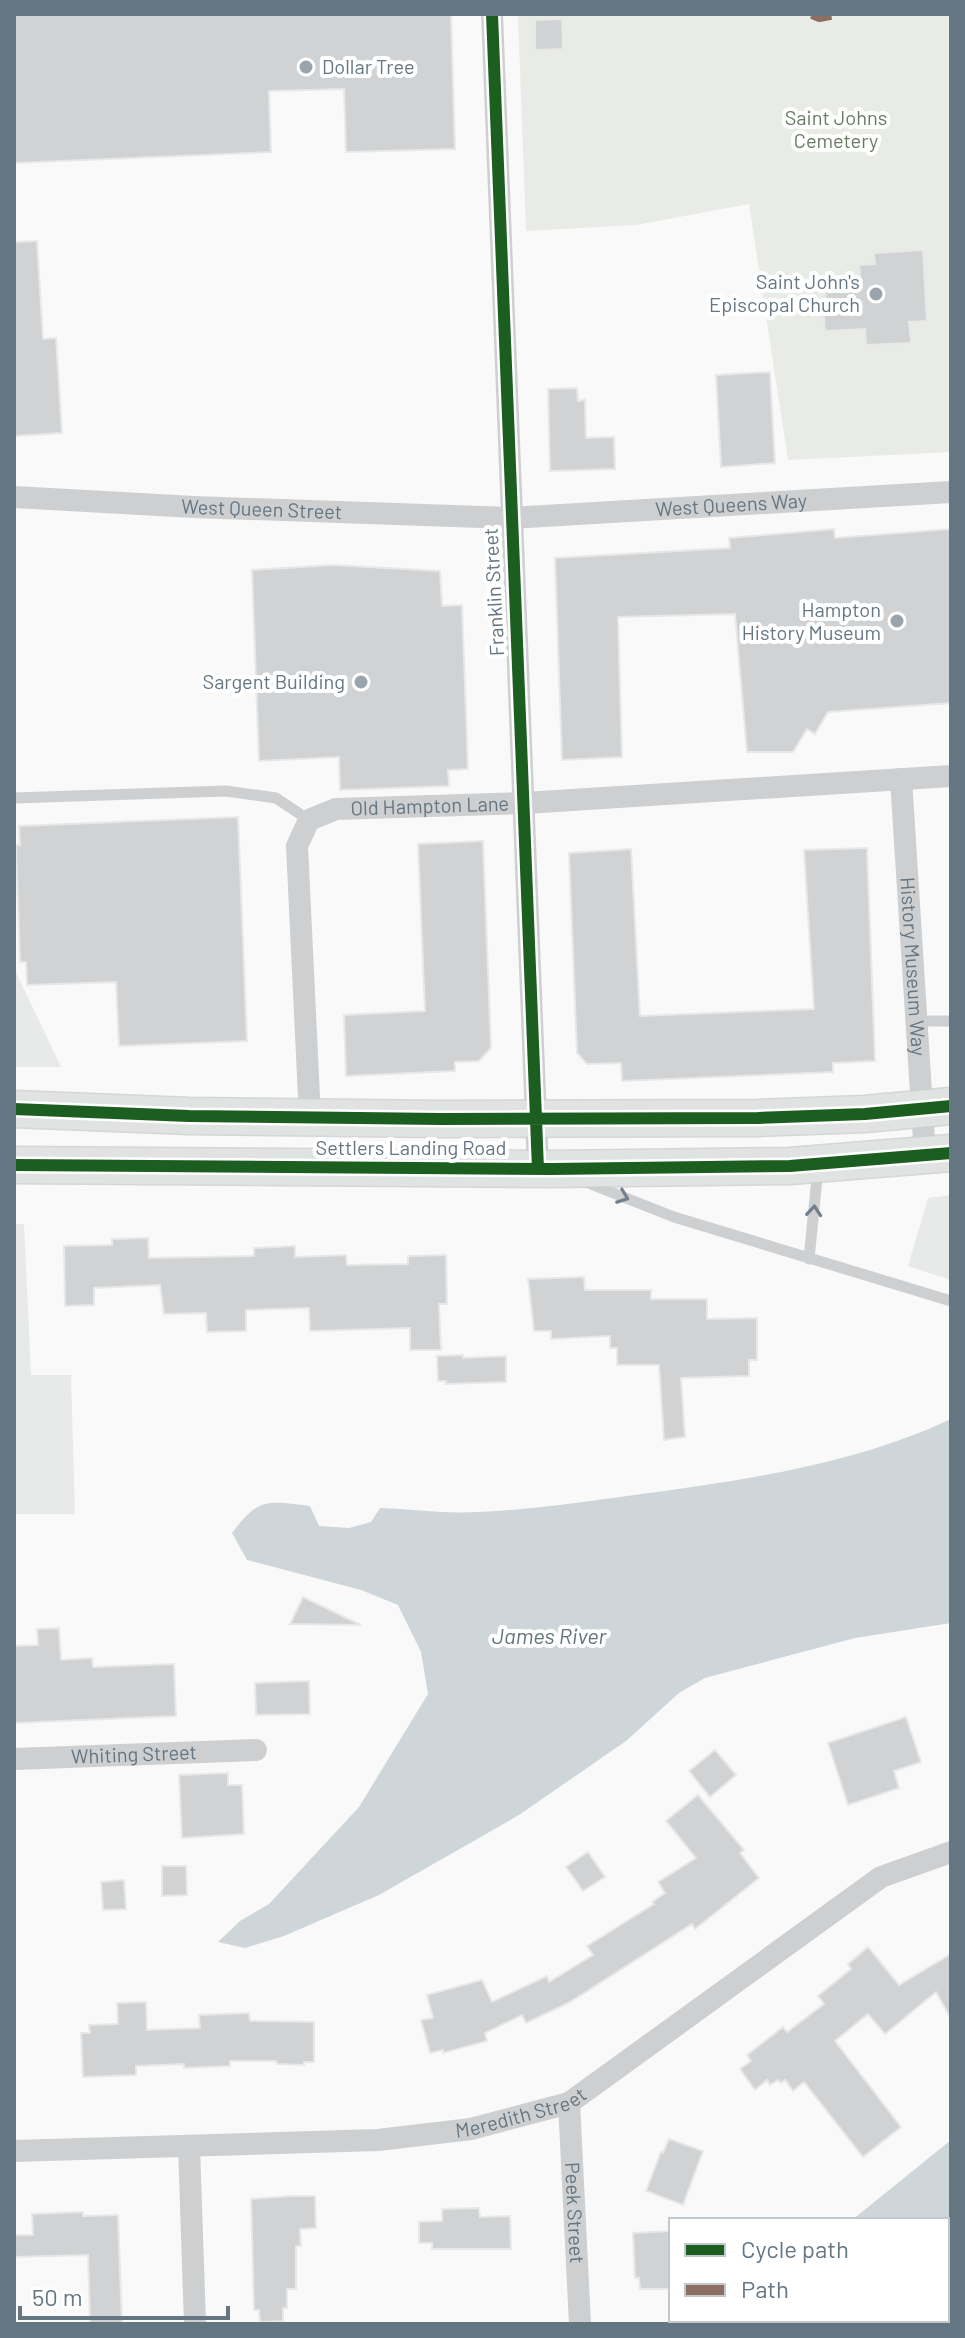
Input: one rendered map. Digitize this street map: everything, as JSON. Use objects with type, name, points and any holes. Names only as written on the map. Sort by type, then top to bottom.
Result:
[{"type":"main road","name":"Settlers Landing Road","points":[[14,1109],[310,1118],[537,1119],[758,1118],[937,1108]]},
{"type":"main road","name":"Settlers Landing Road","points":[[14,1165],[544,1169],[819,1164],[938,1154]]},
{"type":"street","name":"Franklin Street","points":[[492,14],[510,518],[537,1119],[544,1169]]},
{"type":"street","name":"West Queens Way","points":[[510,518],[951,492]]},
{"type":"street","name":"West Queen Street","points":[[14,497],[510,518]]},
{"type":"street","name":"Old Hampton Lane","points":[[309,820],[336,809],[525,803],[951,776]]},
{"type":"street","name":"History Museum Way","points":[[901,779],[917,1021],[937,1108],[938,1154]]},
{"type":"street","points":[[309,820],[297,846],[310,1118]]},
{"type":"street","name":"Whiting Street","points":[[14,1759],[256,1750]]},
{"type":"street","name":"Meredith Street","points":[[14,2151],[378,2140],[471,2129],[569,2103],[881,1877],[951,1852]]},
{"type":"street","name":"Peek Street","points":[[569,2103],[580,2324]]},
{"type":"street","points":[[189,2146],[195,2324]]},
{"type":"lane","points":[[14,798],[226,791],[276,798],[309,820]]},
{"type":"lane","points":[[917,1021],[951,1021]]},
{"type":"lane","points":[[809,1259],[819,1164]]},
{"type":"lane","points":[[544,1169],[674,1217],[951,1301]]},
{"type":"shaded area","points":[[14,968],[61,1067],[14,1067]]},
{"type":"shaded area","points":[[951,1195],[951,1280],[908,1266],[928,1198]]},
{"type":"shaded area","points":[[14,1224],[24,1224],[31,1375],[71,1375],[75,1514],[14,1514]]},
{"type":"green space","name":"Saint Johns Cemetery","points":[[518,14],[951,14],[951,452],[788,460],[749,204],[636,225],[526,231]]},
{"type":"water","name":"James River","points":[[951,1419],[951,1623],[855,1638],[705,1678],[679,1693],[626,1741],[519,1815],[379,1895],[284,1936],[245,1948],[218,1942],[240,1921],[269,1904],[359,1807],[428,1694],[421,1652],[398,1605],[361,1590],[247,1560],[232,1533],[257,1507],[274,1503],[310,1506],[319,1526],[349,1528],[371,1522],[380,1508],[465,1512],[575,1503],[796,1469],[875,1448]]},
{"type":"water","points":[[951,2140],[949,2302],[949,2218],[854,2218]]},
{"type":"water","points":[[733,2322],[934,2322],[933,2324],[730,2324]]},
{"type":"building","name":"Dollar Tree","points":[[14,14],[451,14],[455,149],[346,152],[344,89],[269,91],[271,152],[14,163]]},
{"type":"building","points":[[562,19],[563,49],[535,50],[535,20]]},
{"type":"building","points":[[37,241],[43,339],[56,338],[62,433],[14,436],[14,242]]},
{"type":"building","name":"Saint John's Episcopal Church","points":[[923,250],[927,321],[909,322],[911,343],[866,345],[865,329],[825,331],[825,287],[861,285],[859,265],[875,264],[874,253]]},
{"type":"building","points":[[770,372],[775,463],[721,467],[716,375]]},
{"type":"building","points":[[577,388],[578,401],[585,400],[586,438],[614,437],[615,469],[550,471],[548,389]]},
{"type":"building","points":[[834,529],[835,538],[951,529],[951,703],[828,712],[815,734],[807,729],[793,752],[747,752],[735,614],[618,617],[622,757],[562,760],[555,558],[730,548],[729,538]]},
{"type":"building","name":"Sargent Building","points":[[333,565],[440,571],[442,606],[462,605],[468,769],[448,770],[449,786],[340,790],[339,757],[259,761],[252,570]]},
{"type":"building","points":[[238,817],[247,1041],[119,1046],[116,982],[27,985],[26,962],[20,962],[16,845],[20,845],[19,826]]},
{"type":"building","points":[[483,841],[491,1048],[479,1061],[455,1062],[455,1071],[346,1076],[344,1015],[425,1011],[418,844]]},
{"type":"building","points":[[867,848],[875,1061],[833,1063],[833,1072],[622,1081],[621,1063],[587,1064],[577,1053],[569,853],[631,849],[640,1016],[814,1009],[804,850]]},
{"type":"building","points":[[148,1238],[149,1258],[254,1256],[254,1248],[295,1246],[295,1257],[346,1255],[347,1265],[408,1264],[408,1256],[446,1255],[447,1304],[439,1304],[441,1350],[410,1350],[410,1328],[310,1331],[309,1308],[246,1310],[246,1331],[207,1332],[206,1313],[164,1314],[160,1285],[94,1288],[94,1305],[65,1306],[64,1246],[112,1245],[112,1239]]},
{"type":"building","points":[[584,1277],[585,1290],[651,1290],[651,1299],[707,1299],[707,1319],[757,1318],[757,1360],[749,1360],[749,1376],[681,1378],[685,1437],[664,1440],[659,1365],[617,1365],[617,1348],[610,1348],[610,1336],[551,1339],[551,1331],[534,1331],[528,1279]]},
{"type":"building","points":[[463,1355],[463,1358],[506,1356],[506,1382],[445,1384],[446,1381],[438,1381],[437,1356]]},
{"type":"building","points":[[303,1597],[361,1625],[290,1624]]},
{"type":"building","points":[[59,1628],[61,1660],[92,1658],[93,1667],[174,1664],[176,1716],[14,1723],[14,1646],[38,1645],[37,1629]]},
{"type":"building","points":[[309,1681],[310,1714],[256,1715],[255,1683]]},
{"type":"building","points":[[906,1717],[921,1762],[894,1771],[899,1788],[848,1805],[828,1743]]},
{"type":"building","points":[[715,1750],[736,1775],[710,1797],[689,1771]]},
{"type":"building","points":[[228,1773],[228,1785],[242,1785],[244,1834],[182,1838],[179,1775]]},
{"type":"building","points":[[698,1795],[744,1850],[740,1853],[759,1878],[695,1929],[692,1924],[570,2002],[526,2023],[522,2015],[485,2033],[487,2041],[443,2053],[443,2050],[430,2053],[421,2020],[433,2018],[427,1995],[482,1980],[492,2002],[547,1976],[549,1982],[593,1955],[587,1946],[654,1904],[652,1902],[665,1893],[658,1882],[696,1858],[666,1821]]},
{"type":"building","points":[[588,1852],[605,1877],[583,1891],[566,1867]]},
{"type":"building","points":[[162,1866],[186,1866],[187,1895],[162,1896]]},
{"type":"building","points":[[124,1880],[126,1909],[103,1910],[101,1882]]},
{"type":"building","points":[[868,1947],[899,1985],[951,1954],[951,2019],[936,1992],[885,2034],[868,2014],[835,2041],[901,2127],[863,2157],[804,2082],[793,2091],[785,2080],[770,2085],[767,2080],[755,2090],[740,2069],[751,2061],[747,2055],[783,2027],[787,2032],[824,2004],[818,1996],[851,1969],[848,1964]]},
{"type":"building","points":[[146,2002],[147,2030],[200,2028],[199,2015],[249,2013],[250,2021],[314,2022],[314,2062],[304,2062],[304,2065],[277,2064],[276,2061],[230,2061],[230,2066],[184,2068],[184,2064],[136,2066],[136,2075],[83,2077],[81,2033],[90,2033],[89,2025],[118,2024],[117,2003]]},
{"type":"building","points":[[669,2139],[703,2151],[683,2205],[646,2191]]},
{"type":"building","points":[[315,2196],[316,2228],[300,2229],[301,2246],[296,2246],[296,2289],[287,2289],[283,2321],[260,2322],[259,2310],[254,2310],[251,2199]]},
{"type":"building","points":[[479,2208],[480,2217],[510,2216],[511,2249],[432,2249],[432,2243],[419,2243],[419,2222],[442,2221],[442,2209]]},
{"type":"building","points":[[83,2212],[83,2216],[118,2215],[122,2324],[90,2324],[88,2255],[14,2257],[14,2235],[33,2235],[32,2214]]},
{"type":"building","points":[[669,2231],[669,2289],[640,2289],[639,2278],[635,2278],[633,2233]]},
{"type":"marked path","points":[[812,14],[819,17],[836,14]]},
{"type":"cycle path","points":[[492,14],[538,1169]]},
{"type":"cycle path","points":[[14,1109],[189,1116],[758,1118],[865,1114],[951,1106]]},
{"type":"cycle path","points":[[14,1165],[551,1169],[790,1166],[951,1153]]},
{"type":"place","name":"Dollar Tree","points":[[306,67]]},
{"type":"place","name":"Saint John's Episcopal Church","points":[[876,294]]},
{"type":"place","name":"Hampton History Museum","points":[[897,621]]},
{"type":"place","name":"Sargent Building","points":[[361,682]]}]
